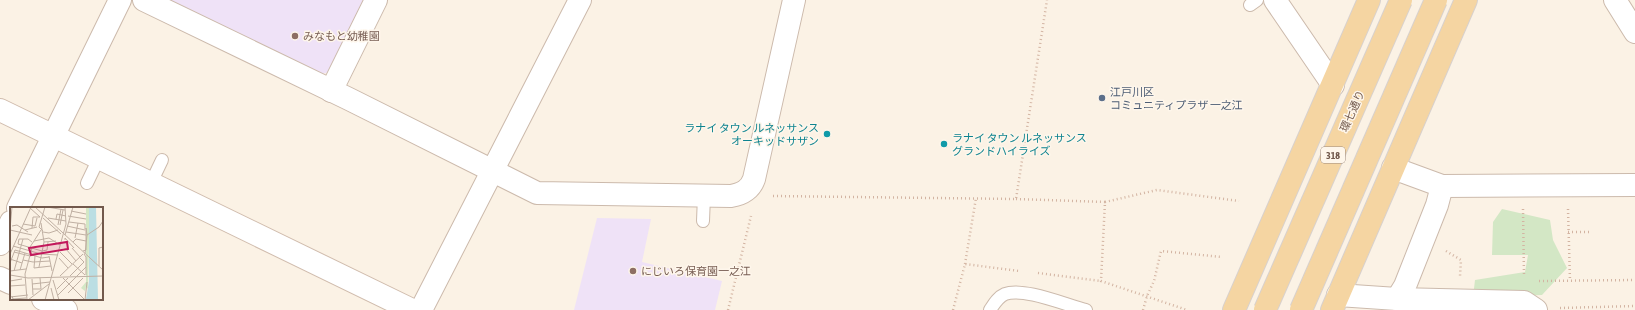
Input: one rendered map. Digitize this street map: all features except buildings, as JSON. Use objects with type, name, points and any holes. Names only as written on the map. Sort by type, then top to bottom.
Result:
[{"type":"main road","points":[[1234,310],[1369,0]]},
{"type":"main road","name":"環七通り","points":[[1265,310],[1400,0]]},
{"type":"main road","points":[[1301,310],[1436,0]]},
{"type":"main road","points":[[1335,302],[1466,0]]},
{"type":"street","points":[[18,207],[53,136],[100,53],[120,0]]},
{"type":"street","points":[[144,0],[537,193],[704,196],[739,195],[752,186],[794,0]]},
{"type":"street","points":[[331,91],[376,0]]},
{"type":"street","points":[[421,310],[494,171],[580,0]]},
{"type":"street","points":[[1275,0],[1333,85]]},
{"type":"street","points":[[1615,0],[1635,32]]},
{"type":"street","points":[[0,110],[412,310]]},
{"type":"street","points":[[1393,168],[1442,186],[1635,185]]},
{"type":"street","points":[[1397,299],[1405,286],[1413,266],[1437,205],[1442,186]]},
{"type":"street","points":[[0,244],[10,224]]},
{"type":"street","points":[[0,278],[10,283]]},
{"type":"street","points":[[1335,302],[1397,299],[1532,307]]},
{"type":"street","points":[[45,300],[66,310]]},
{"type":"lane","points":[[87,183],[99,158]]},
{"type":"lane","points":[[151,183],[162,160]]},
{"type":"lane","points":[[703,221],[704,196]]},
{"type":"lane","points":[[990,310],[995,302],[1004,294],[1023,292],[1086,310]]},
{"type":"path","points":[[1016,199],[1047,0]]},
{"type":"path","points":[[1523,185],[1532,307],[1561,308],[1635,306]]},
{"type":"path","points":[[773,196],[976,198],[1104,202],[1157,190],[1239,201]]},
{"type":"path","points":[[965,264],[976,198]]},
{"type":"path","points":[[1104,202],[1101,281],[1187,310]]},
{"type":"path","points":[[1568,203],[1570,281]]},
{"type":"path","points":[[728,310],[752,216]]},
{"type":"path","points":[[1568,232],[1590,232]]},
{"type":"path","points":[[1443,250],[1461,260],[1459,280]]},
{"type":"path","points":[[1144,310],[1146,296],[1154,281],[1161,252],[1222,257]]},
{"type":"path","points":[[1542,287],[1537,281],[1635,280]]},
{"type":"path","points":[[1556,302],[1561,308]]},
{"type":"shaded area","name":"みなもと幼稚園","points":[[170,0],[364,0],[329,72],[322,74]]},
{"type":"shaded area","name":"にじいろ保育園一之江","points":[[597,218],[651,219],[642,262],[722,281],[715,310],[574,310]]},
{"type":"green space","points":[[1502,209],[1550,220],[1553,240],[1567,268],[1542,295],[1473,297],[1475,280],[1525,272],[1528,255],[1492,255],[1493,222]]},
{"type":"place","name":"みなもと幼稚園","points":[[295,36]]},
{"type":"place","name":"江戸川区 コミュニティプラザ 一之江","points":[[1102,98]]},
{"type":"place","name":"ラナイ タウン ルネッサンス オーキッドサザン","points":[[827,134]]},
{"type":"place","name":"ラナイ タウン ルネッサンス グランドハイライズ","points":[[944,144]]},
{"type":"place","name":"にじいろ保育園一之江","points":[[633,271]]}]
